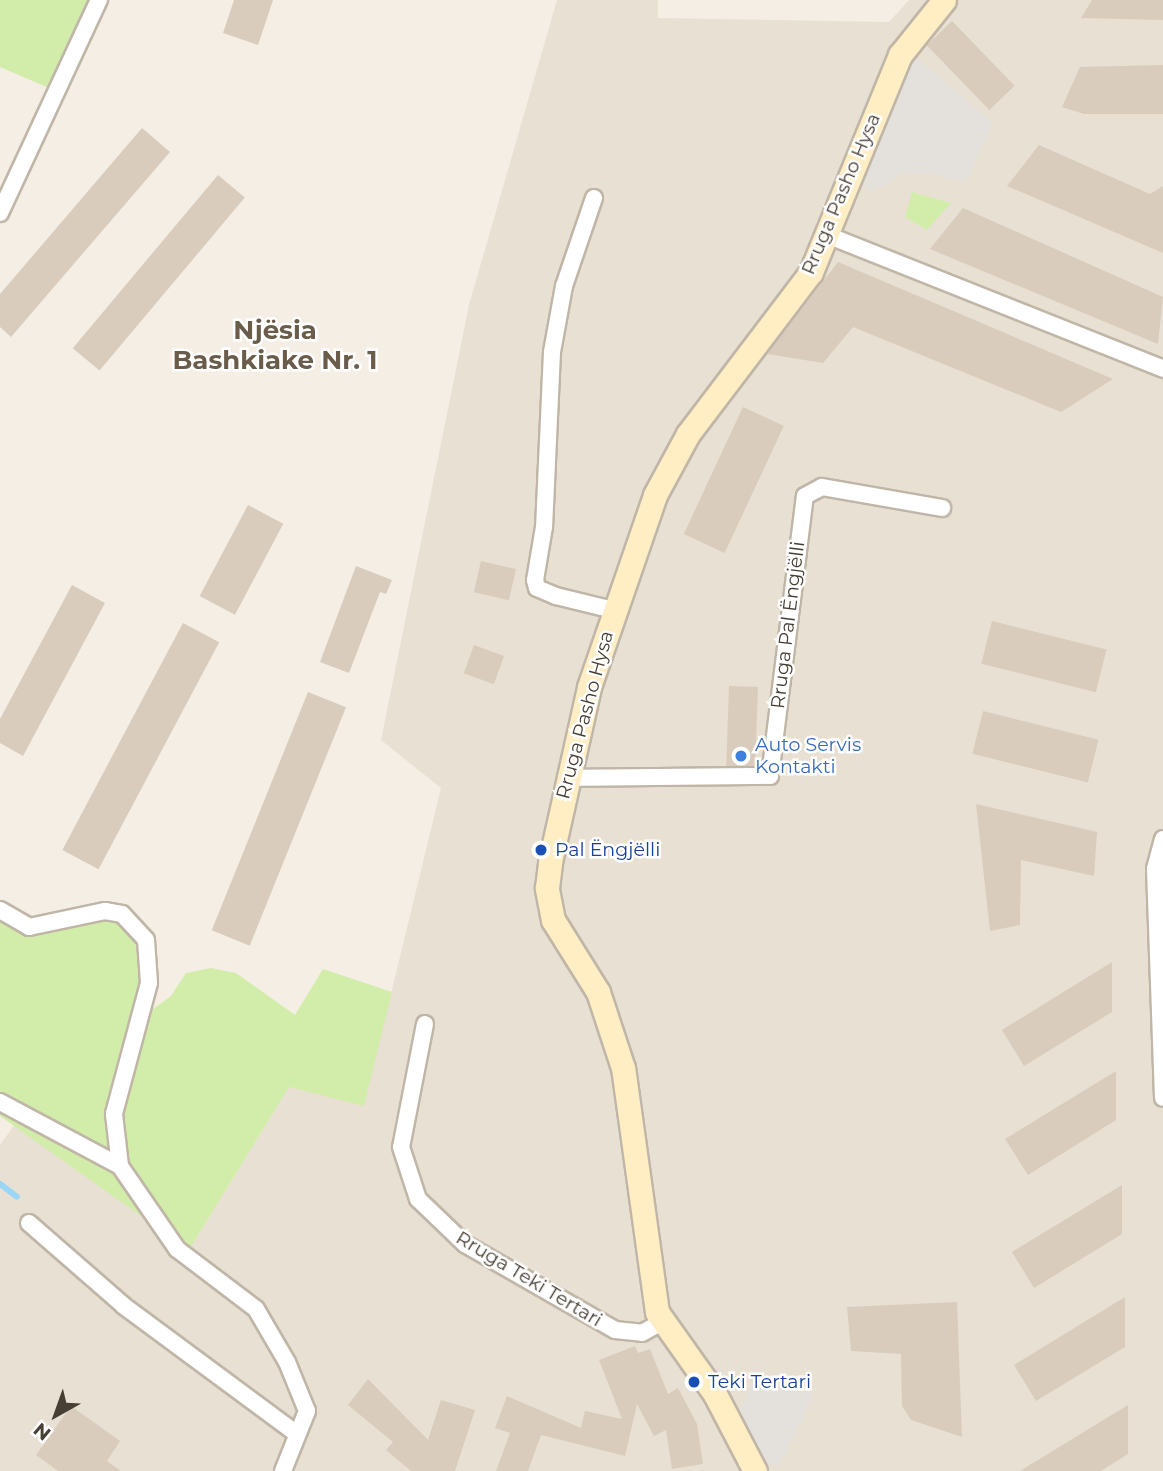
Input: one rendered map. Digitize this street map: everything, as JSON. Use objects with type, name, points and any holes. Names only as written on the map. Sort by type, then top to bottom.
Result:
[{"type":"main road","name":"Rruga Pasho Hysa","points":[[755,1471],[715,1394],[662,1322],[623,1068],[611,1022],[548,904],[566,778],[613,610],[674,455],[804,281],[827,235],[900,55],[944,0]]},
{"type":"street","points":[[0,213],[99,0]]},
{"type":"street","points":[[594,198],[564,286],[552,352],[544,527],[535,580],[537,589],[613,610]]},
{"type":"street","points":[[827,235],[1163,369]]},
{"type":"street","name":"Rruga Pal Ëngjëlli","points":[[566,778],[770,776],[805,496],[822,487],[942,508]]},
{"type":"street","points":[[1163,839],[1155,869],[1163,1098]]},
{"type":"street","points":[[0,910],[29,927],[105,911],[122,914],[146,940],[149,983],[114,1114],[120,1166]]},
{"type":"street","name":"Rruga Teki Tertari","points":[[425,1024],[401,1147],[418,1199],[465,1244],[615,1330],[642,1333],[662,1322]]},
{"type":"street","points":[[0,1102],[120,1166],[193,1266],[225,1283],[256,1308],[306,1402],[283,1471]]},
{"type":"street","points":[[29,1223],[124,1306],[294,1432]]},
{"type":"shaded area","points":[[557,0],[658,0],[658,18],[889,22],[909,0],[1163,0],[1163,1471],[0,1471],[0,1145],[15,1124],[189,1250],[289,1087],[364,1105],[441,788],[381,740],[469,305]]},
{"type":"shaded area","points":[[911,53],[993,123],[966,182],[932,173],[903,173],[872,192],[855,180]]},
{"type":"shaded area","points":[[752,1382],[814,1394],[778,1467],[766,1461],[740,1413]]},
{"type":"green space","points":[[0,0],[99,0],[56,91],[0,67]]},
{"type":"green space","points":[[912,192],[951,203],[927,230],[905,217]]},
{"type":"green space","points":[[0,910],[16,923],[105,911],[136,924],[149,1012],[171,996],[186,973],[211,968],[236,973],[295,1015],[323,969],[392,992],[364,1106],[289,1087],[189,1250],[0,1116]]},
{"type":"building","points":[[234,0],[273,0],[258,45],[223,33]]},
{"type":"building","points":[[1092,0],[1163,0],[1163,20],[1081,18]]},
{"type":"building","points":[[952,21],[1015,86],[989,110],[927,45]]},
{"type":"building","points":[[1163,65],[1163,114],[1084,114],[1062,107],[1080,67]]},
{"type":"building","points":[[142,128],[170,152],[11,337],[0,327],[0,294]]},
{"type":"building","points":[[1039,145],[1150,194],[1163,186],[1163,253],[1007,186]]},
{"type":"building","points":[[218,175],[245,197],[100,371],[73,348]]},
{"type":"building","points":[[963,208],[1163,297],[1158,344],[930,249]]},
{"type":"building","points":[[838,262],[1113,379],[1061,412],[853,327],[823,363],[767,354]]},
{"type":"building","points":[[743,407],[784,426],[725,553],[684,534]]},
{"type":"building","points":[[248,505],[283,524],[235,615],[200,596]]},
{"type":"building","points":[[481,561],[516,569],[509,600],[474,592]]},
{"type":"building","points":[[356,566],[392,580],[386,594],[380,592],[349,673],[320,662]]},
{"type":"building","points":[[72,585],[105,603],[23,756],[0,743],[0,719]]},
{"type":"building","points":[[992,621],[1106,650],[1096,692],[981,664]]},
{"type":"building","points":[[183,623],[219,642],[99,869],[62,850]]},
{"type":"building","points":[[474,645],[504,656],[494,684],[464,673]]},
{"type":"building","points":[[729,686],[758,687],[755,767],[726,766]]},
{"type":"building","points":[[308,692],[346,707],[250,946],[212,930]]},
{"type":"building","points":[[983,711],[1098,740],[1088,782],[972,754]]},
{"type":"building","points":[[976,804],[1097,832],[1094,876],[1021,860],[1020,925],[990,931]]},
{"type":"building","points":[[1112,962],[1112,1012],[1024,1066],[1002,1030]]},
{"type":"building","points":[[1116,1071],[1116,1120],[1028,1175],[1005,1139]]},
{"type":"building","points":[[1122,1185],[1122,1234],[1034,1288],[1012,1252]]},
{"type":"building","points":[[1125,1297],[1125,1347],[1036,1401],[1014,1365]]},
{"type":"building","points":[[957,1302],[962,1437],[911,1420],[902,1406],[901,1354],[851,1351],[847,1307]]},
{"type":"building","points":[[635,1346],[638,1353],[650,1349],[668,1394],[678,1388],[697,1424],[703,1464],[672,1469],[666,1430],[654,1436],[637,1404],[625,1456],[541,1435],[528,1471],[496,1471],[510,1433],[495,1428],[507,1396],[581,1428],[585,1411],[622,1419],[599,1360]]},
{"type":"building","points":[[368,1379],[428,1440],[441,1400],[475,1410],[455,1471],[411,1471],[386,1450],[393,1442],[348,1405]]},
{"type":"building","points":[[1128,1405],[1128,1454],[1101,1471],[1020,1471]]},
{"type":"building","points":[[71,1406],[120,1441],[107,1461],[121,1471],[58,1471],[36,1455]]},
{"type":"waterway","points":[[0,1184],[17,1197]]},
{"type":"place","name":"Auto Servis Kontakti","points":[[741,756]]},
{"type":"place","name":"Pal Ëngjëlli","points":[[541,850]]},
{"type":"place","name":"Teki Tertari","points":[[694,1382]]},
{"type":"district","name":"Njësia Bashkiake Nr. 1","points":[[275,346]]}]
